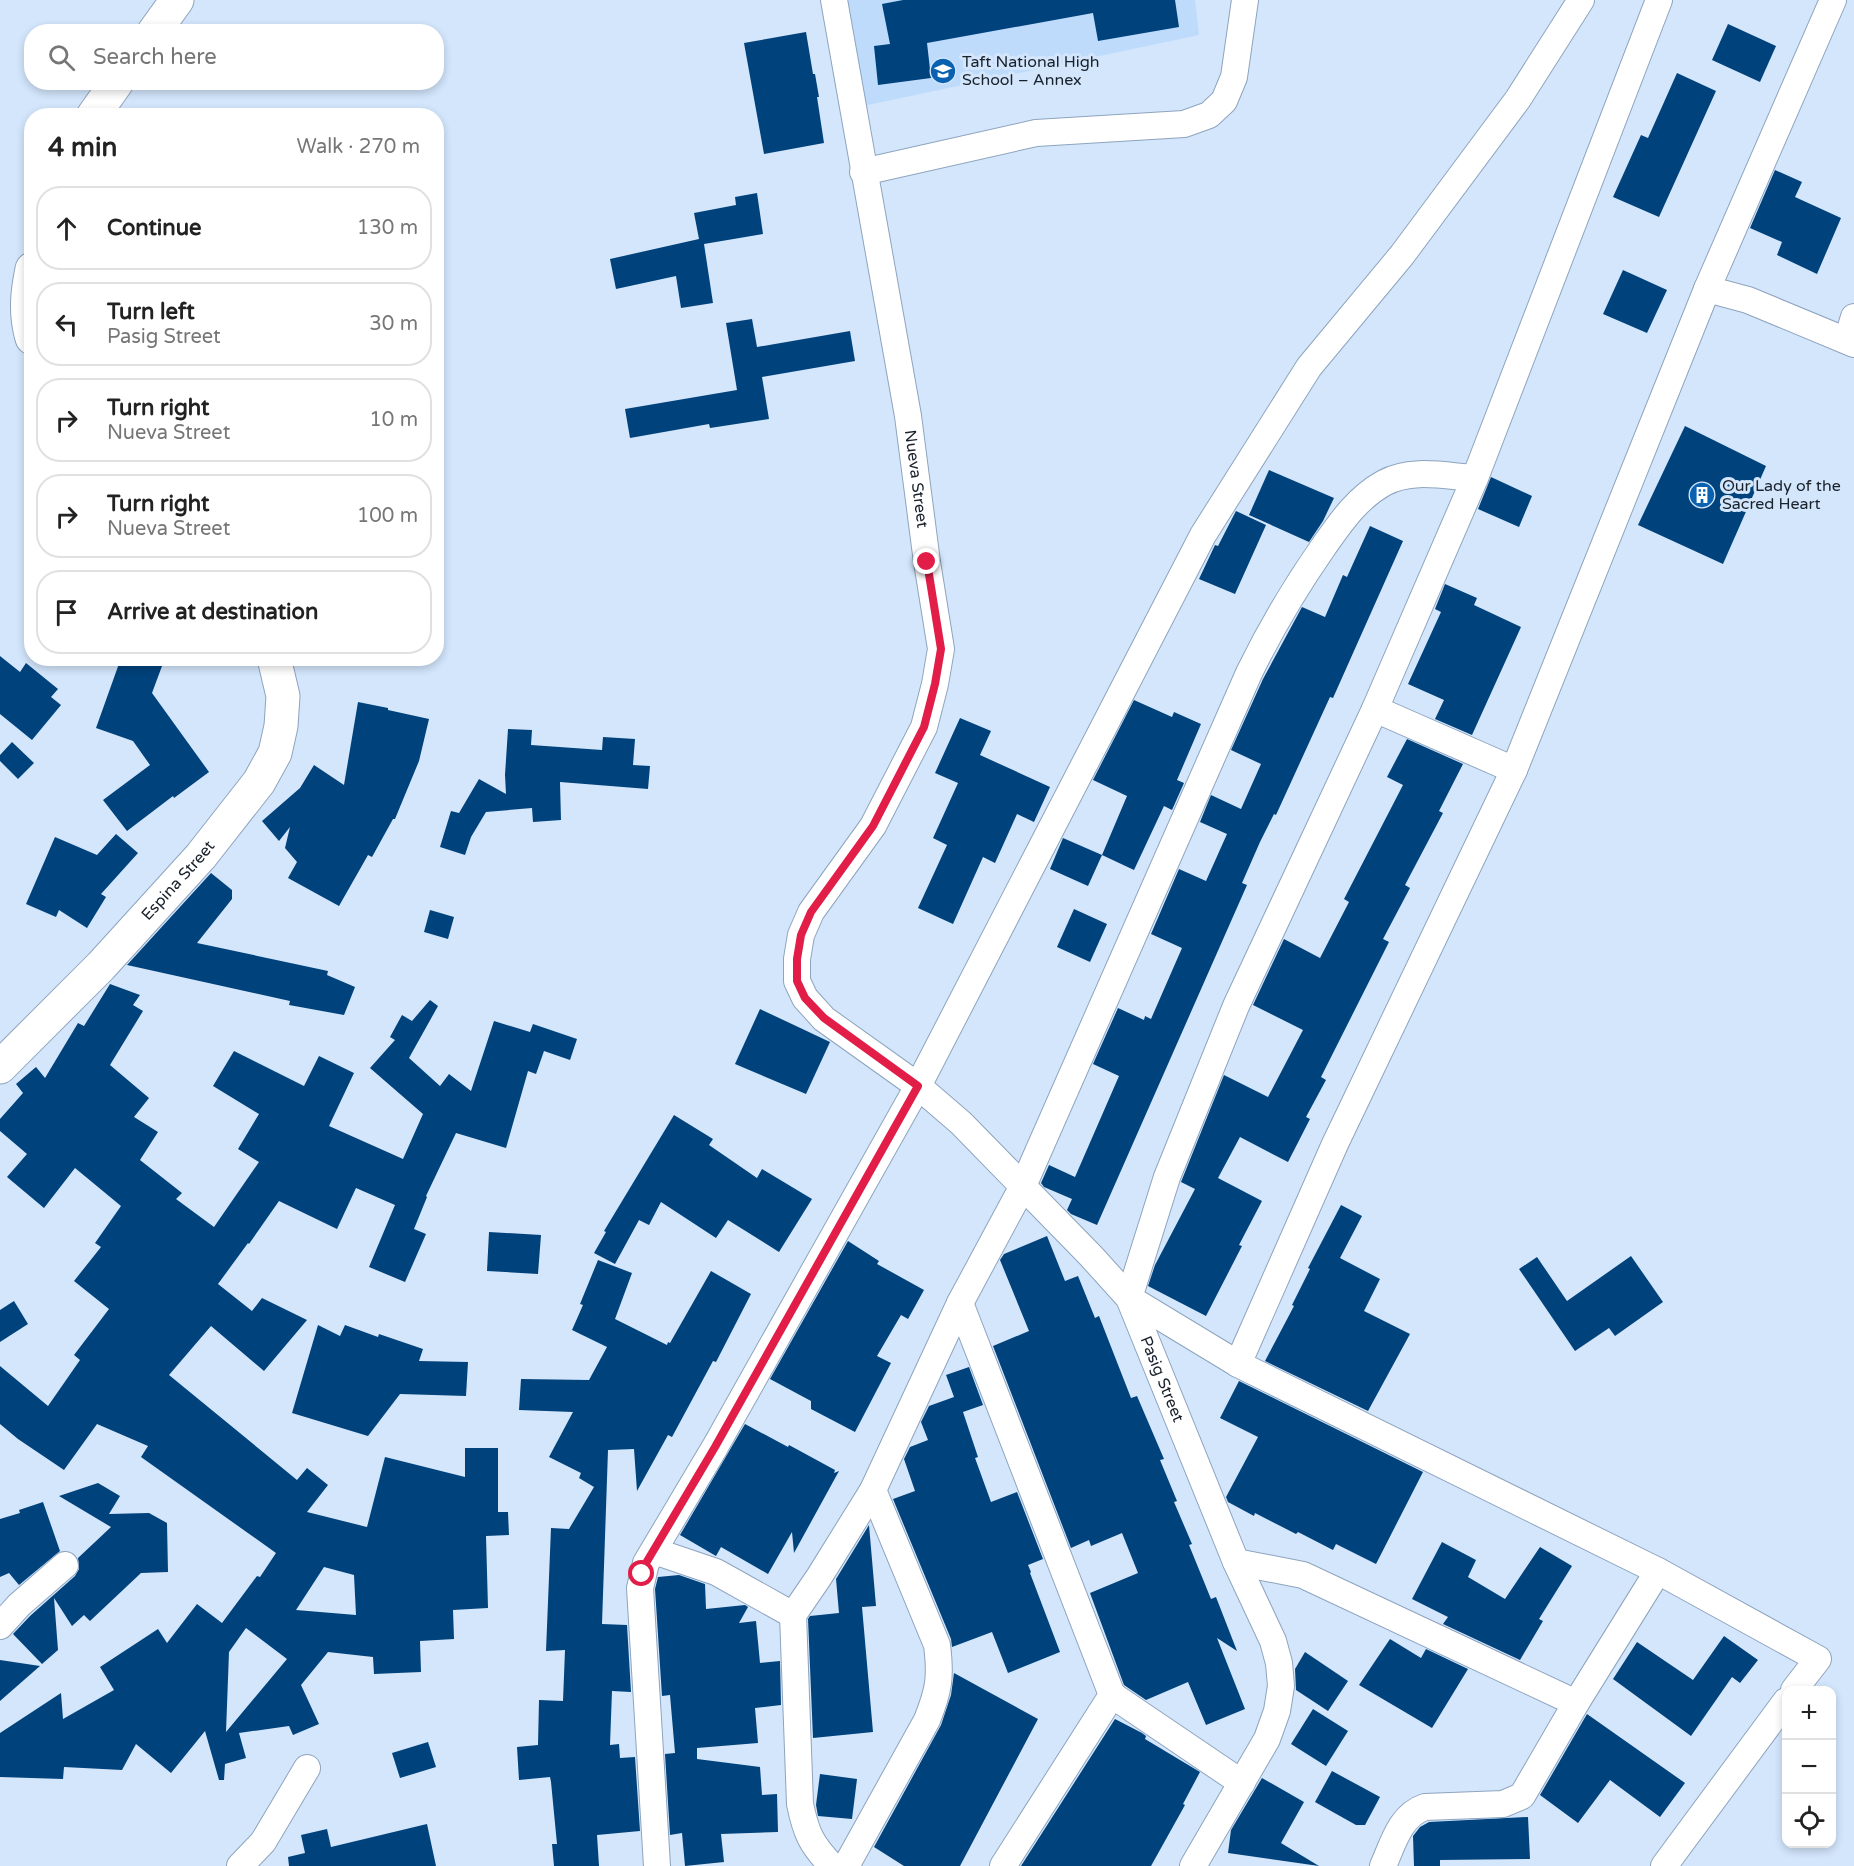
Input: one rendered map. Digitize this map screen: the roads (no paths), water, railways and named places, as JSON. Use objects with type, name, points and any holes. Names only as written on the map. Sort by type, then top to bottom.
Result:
[{"type":"main road","points":[[160,24],[177,0]]},
{"type":"main road","points":[[99,108],[111,90]]},
{"type":"main road","name":"Espina Street","points":[[0,1067],[101,966],[201,856],[260,782],[275,753],[281,726],[283,696],[276,666]]},
{"type":"street","name":"Nueva Street","points":[[805,998],[797,981],[797,959],[801,935],[811,912],[873,826],[924,727],[941,649],[908,416],[834,0]]},
{"type":"street","points":[[863,172],[1036,133],[1184,124],[1209,115],[1224,101],[1234,77],[1245,0]]},
{"type":"street","points":[[657,1866],[640,1588],[646,1563],[715,1447],[918,1086],[1203,535],[1309,367],[1402,255],[1518,99],[1581,0]]},
{"type":"street","points":[[1659,0],[1475,478],[1375,709],[1236,1006],[1167,1177],[1129,1298],[1238,1364],[1658,1571],[1818,1659],[1797,1686]]},
{"type":"street","points":[[1238,1364],[1335,1144],[1514,770],[1707,289],[1833,0]]},
{"type":"street","points":[[1707,289],[1852,334]]},
{"type":"street","points":[[832,1866],[816,1849],[805,1828],[800,1804],[793,1615],[873,1490],[960,1303],[1023,1186],[1249,673],[1273,625],[1309,567],[1352,508],[1385,483],[1416,474],[1475,478]]},
{"type":"street","points":[[1375,709],[1514,770]]},
{"type":"street","name":"Pasig Street","points":[[805,998],[824,1018],[918,1086],[960,1123],[1091,1256],[1129,1298],[1236,1562],[1273,1641],[1279,1663],[1281,1686],[1277,1711],[1267,1739],[1193,1866]]},
{"type":"street","points":[[960,1303],[1112,1695],[1242,1784]]},
{"type":"street","points":[[846,1866],[927,1720],[936,1696],[940,1672],[937,1645],[873,1490]]},
{"type":"street","points":[[654,1551],[716,1572],[793,1615]]},
{"type":"street","points":[[1236,1562],[1303,1575],[1576,1703]]},
{"type":"street","points":[[0,1626],[19,1605],[65,1565]]},
{"type":"street","points":[[1383,1866],[1404,1820],[1413,1810],[1425,1807],[1503,1804],[1522,1796],[1576,1703],[1658,1571]]},
{"type":"street","points":[[1003,1866],[1112,1695]]},
{"type":"street","points":[[1673,1862],[1782,1707]]},
{"type":"street","points":[[240,1866],[263,1842],[307,1768]]},
{"type":"place","name":"Taft National High School – Annex","points":[[943,71]]},
{"type":"place","name":"Our Lady of the Sacred Heart","points":[[1702,495]]}]
